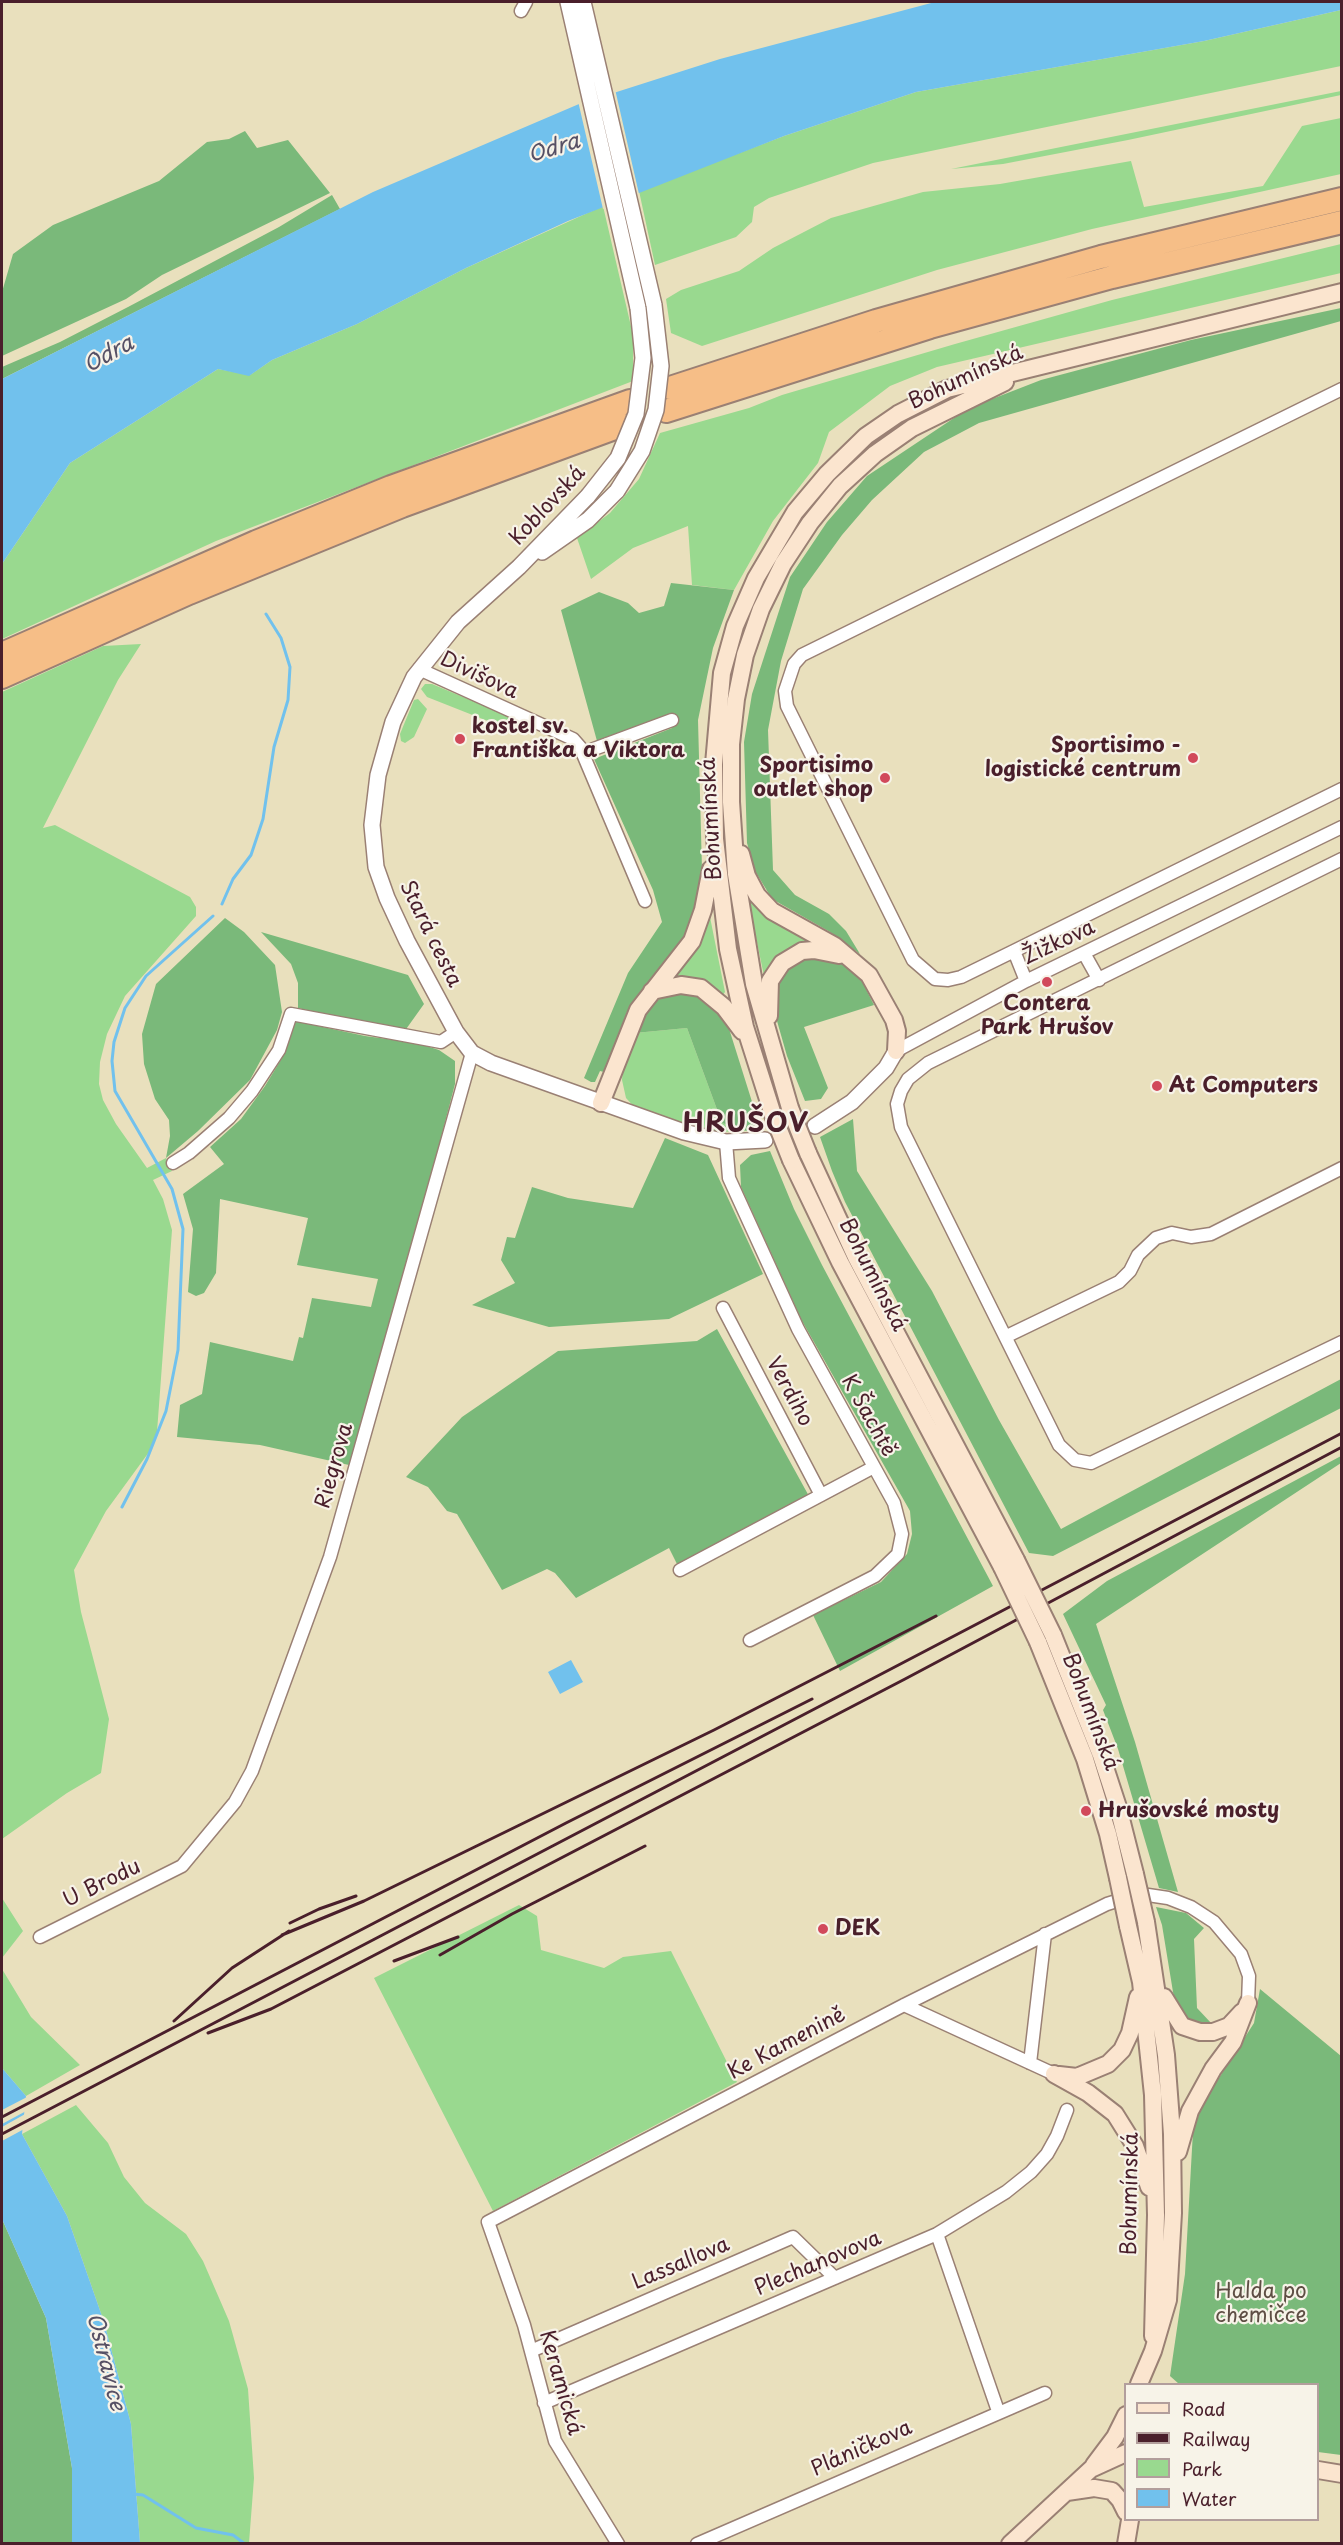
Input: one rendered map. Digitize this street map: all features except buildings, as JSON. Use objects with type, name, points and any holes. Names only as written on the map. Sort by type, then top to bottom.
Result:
[{"type":"highway","points":[[670,388],[876,321],[1101,257],[1341,199]]},
{"type":"highway","points":[[666,411],[930,327],[1112,277],[1341,222]]},
{"type":"highway","points":[[2,654],[167,580],[391,487],[630,401]]},
{"type":"highway","points":[[2,677],[189,593],[402,507],[623,425]]},
{"type":"main road","name":"Bohumínská","points":[[1009,1563],[851,1283],[791,1160],[756,1065],[728,949],[715,839],[714,754],[722,673],[745,601],[768,555],[795,512],[827,474],[853,449],[898,414],[956,386],[1341,292]]},
{"type":"main road","name":"Bohumínská","points":[[1059,361],[984,391],[912,428],[858,469],[810,523],[772,586],[745,655],[733,721],[731,802],[743,928],[754,984],[774,1060],[790,1108],[856,1257],[1009,1563],[1101,1755],[1136,1874],[1155,1969],[1166,2055],[1173,2174],[1168,2301],[1153,2351]]},
{"type":"main road","points":[[731,802],[742,858],[758,894],[782,919],[835,946],[869,975],[888,1006],[897,1031],[896,1051]]},
{"type":"main road","points":[[601,1103],[626,1035],[638,1011],[692,941],[709,888],[715,839]]},
{"type":"main road","points":[[774,1060],[768,993],[775,971],[782,963],[802,951],[826,951],[854,960]]},
{"type":"main road","points":[[652,991],[685,985],[706,991],[736,1023],[756,1065]]},
{"type":"main road","name":"Bohumínská","points":[[1046,1639],[1108,1834],[1141,1982],[1153,2095],[1156,2215],[1152,2297],[1153,2351],[1149,2383]]},
{"type":"main road","points":[[1155,1969],[1169,2008],[1182,2026],[1189,2030],[1213,2032],[1229,2026],[1248,2003]]},
{"type":"main road","points":[[1054,2074],[1077,2077],[1094,2072],[1108,2064],[1122,2050],[1131,2033],[1141,1982]]},
{"type":"main road","points":[[1173,2174],[1190,2111],[1213,2069],[1233,2042],[1248,2003]]},
{"type":"main road","points":[[1054,2074],[1088,2093],[1115,2114],[1135,2146],[1144,2167],[1156,2215]]},
{"type":"main road","points":[[1140,2383],[1153,2351]]},
{"type":"main road","points":[[1010,2544],[1091,2469],[1114,2437],[1124,2417]]},
{"type":"main road","points":[[1091,2469],[1124,2453]]},
{"type":"main road","points":[[1319,2470],[1341,2474]]},
{"type":"main road","points":[[1067,2492],[1094,2488],[1112,2492],[1120,2500],[1124,2509]]},
{"type":"main road","points":[[1126,2544],[1128,2521]]},
{"type":"street","name":"Koblovská","points":[[519,567],[588,496],[618,458],[636,414],[643,358],[638,308],[628,260],[568,2]]},
{"type":"street","name":"Koblovská","points":[[519,567],[574,531],[617,491],[642,451],[656,410],[661,366],[654,305],[583,2]]},
{"type":"street","points":[[1341,389],[802,655],[794,664],[785,691],[787,706],[914,960],[934,979],[948,980],[961,977],[1341,789]]},
{"type":"street","name":"Stará cesta","points":[[519,567],[458,622],[419,669],[397,714],[382,758],[373,802],[372,841],[376,867],[387,898],[456,1032],[472,1053],[491,1063],[673,1129],[726,1142],[765,1140]]},
{"type":"street","name":"Divišova","points":[[419,669],[573,739],[583,753],[645,901]]},
{"type":"street","points":[[583,753],[672,720]]},
{"type":"street","name":"Žižkova","points":[[815,1125],[852,1102],[886,1068],[896,1051],[1026,981],[1085,955],[1341,827]]},
{"type":"street","points":[[1341,859],[928,1063],[909,1078],[898,1097],[897,1112],[901,1127],[1059,1445],[1075,1460],[1091,1463],[1341,1342]]},
{"type":"street","points":[[1014,951],[1026,981]]},
{"type":"street","points":[[1085,955],[1099,980]]},
{"type":"street","points":[[173,1163],[189,1153],[229,1118],[252,1091],[279,1050],[291,1014],[441,1042],[456,1032]]},
{"type":"street","name":"Riegrova","points":[[182,1866],[235,1802],[252,1771],[330,1557],[472,1053]]},
{"type":"street","name":"K Šachtě","points":[[726,1142],[727,1171],[735,1192],[798,1329],[894,1503],[902,1534],[898,1554],[874,1576],[750,1640]]},
{"type":"street","points":[[1006,1336],[1119,1282],[1130,1271],[1138,1255],[1156,1238],[1172,1233],[1191,1237],[1211,1234],[1341,1168]]},
{"type":"street","name":"Verdiho","points":[[723,1308],[821,1495]]},
{"type":"street","points":[[680,1570],[874,1467]]},
{"type":"street","name":"U Brodu","points":[[40,1937],[182,1866]]},
{"type":"street","name":"Ke Kamenině","points":[[488,2222],[904,2006],[1107,1904],[1148,1895],[1168,1898],[1191,1906],[1214,1922],[1231,1940],[1244,1960],[1250,1976],[1248,2003]]},
{"type":"street","points":[[1030,2063],[1045,1934]]},
{"type":"street","points":[[904,2006],[1054,2074]]},
{"type":"street","name":"Plechanovova","points":[[544,2403],[937,2234],[1006,2192],[1031,2172],[1047,2154],[1067,2110]]},
{"type":"street","name":"Keramická","points":[[488,2222],[531,2351],[544,2403],[561,2455],[608,2524],[618,2544]]},
{"type":"street","points":[[937,2234],[998,2411]]},
{"type":"street","name":"Lassallova","points":[[531,2351],[793,2237],[835,2278]]},
{"type":"street","name":"Pláničkova","points":[[697,2544],[998,2411],[1045,2393]]},
{"type":"green space","points":[[1341,10],[1341,66],[873,163],[769,198],[754,207],[752,222],[736,237],[655,265],[639,191],[784,136],[916,92],[1204,41]]},
{"type":"green space","points":[[1341,91],[1341,95],[1128,140],[1003,164],[951,169]]},
{"type":"green space","points":[[1341,118],[1341,174],[1092,229],[937,270],[702,346],[671,333],[666,299],[681,290],[739,271],[773,248],[831,218],[923,192],[1000,184],[1131,161],[1144,207],[1263,186],[1302,126]]},
{"type":"green space","points":[[245,131],[257,148],[288,140],[330,193],[162,275],[126,299],[2,356],[2,292],[13,254],[53,225],[159,181],[207,142],[229,139]]},
{"type":"green space","points":[[332,195],[340,209],[2,379],[2,367],[60,342],[128,307],[279,227]]},
{"type":"green space","points":[[603,206],[633,335],[633,381],[216,541],[2,639],[2,564],[70,463],[218,369],[250,375],[272,360],[357,324],[466,268]]},
{"type":"green space","points":[[1341,244],[1341,273],[937,367],[890,386],[829,432],[818,463],[773,521],[734,590],[692,585],[688,526],[633,548],[591,579],[577,538],[610,513],[639,479],[660,433],[955,344],[1112,300]]},
{"type":"green space","points":[[1341,308],[1341,321],[979,423],[924,452],[872,500],[842,535],[803,589],[781,661],[768,730],[773,870],[795,895],[829,914],[846,931],[860,954],[830,932],[772,899],[755,871],[747,843],[744,742],[752,694],[790,577],[827,522],[867,476],[969,408],[1041,380],[1191,340]]},
{"type":"green space","points":[[671,583],[734,590],[713,648],[698,720],[702,870],[698,906],[684,936],[627,1012],[604,1072],[600,1071],[595,1082],[591,1082],[584,1078],[628,973],[662,922],[653,890],[594,759],[672,728],[673,713],[597,741],[561,610],[599,592],[628,603],[639,613],[664,606]]},
{"type":"green space","points":[[141,644],[118,680],[43,828],[55,825],[190,897],[196,907],[196,916],[125,996],[107,1034],[100,1062],[99,1084],[103,1100],[116,1124],[147,1168],[166,1158],[172,1171],[153,1180],[163,1199],[172,1230],[157,1432],[152,1448],[106,1511],[74,1570],[81,1612],[109,1719],[101,1773],[67,1793],[2,1839],[2,692],[103,646]]},
{"type":"green space","points":[[425,684],[432,684],[518,720],[513,731],[427,697],[421,689]]},
{"type":"green space","points":[[418,699],[427,709],[414,737],[405,743],[401,741],[400,734],[414,700]]},
{"type":"green space","points":[[751,900],[773,922],[813,944],[786,951],[772,962],[764,976],[749,904]]},
{"type":"green space","points":[[710,917],[725,992],[722,996],[667,983],[696,944]]},
{"type":"green space","points":[[225,918],[244,932],[275,965],[282,1012],[277,1030],[250,1080],[198,1131],[166,1158],[170,1136],[169,1120],[155,1099],[144,1064],[142,1034],[156,984]]},
{"type":"green space","points":[[261,932],[408,975],[424,1004],[404,1032],[298,1008],[298,983],[291,964]]},
{"type":"green space","points":[[826,957],[845,964],[861,979],[874,1005],[804,1027],[828,1088],[821,1099],[805,1101],[787,1056],[775,1014],[775,986],[788,965],[804,958]]},
{"type":"green space","points":[[686,990],[699,994],[726,1019],[759,1124],[747,1131],[722,1123],[687,1028],[635,1033],[647,1010],[657,1000],[668,994]]},
{"type":"green space","points":[[295,1021],[365,1036],[417,1043],[439,1050],[455,1061],[455,1084],[418,1226],[349,1465],[260,1445],[177,1437],[180,1405],[202,1394],[210,1342],[293,1361],[299,1337],[303,1338],[312,1298],[371,1307],[378,1279],[297,1265],[308,1218],[220,1199],[216,1273],[204,1293],[196,1296],[188,1292],[193,1229],[183,1194],[224,1164],[210,1147],[241,1119],[265,1086],[282,1058]]},
{"type":"green space","points":[[687,1028],[722,1123],[747,1131],[719,1132],[673,1122],[638,1111],[626,1098],[622,1080],[623,1067],[635,1033]]},
{"type":"green space","points":[[853,1119],[857,1171],[932,1291],[999,1420],[1061,1529],[1341,1379],[1341,1408],[1053,1556],[1029,1553],[845,1202],[832,1171],[820,1137]]},
{"type":"green space","points":[[665,1138],[708,1155],[763,1274],[669,1319],[549,1327],[472,1305],[515,1283],[501,1260],[507,1237],[515,1238],[532,1187],[568,1198],[633,1208]]},
{"type":"green space","points":[[770,1151],[794,1209],[822,1265],[993,1586],[840,1671],[813,1615],[881,1582],[907,1554],[912,1534],[910,1511],[802,1321],[741,1187],[740,1165],[751,1155]]},
{"type":"green space","points":[[717,1329],[810,1498],[678,1566],[669,1548],[576,1598],[555,1573],[547,1569],[502,1590],[457,1514],[447,1511],[428,1487],[406,1477],[462,1417],[558,1351],[697,1341]]},
{"type":"green space","points":[[1341,1456],[1341,1463],[1096,1624],[1135,1742],[1178,1892],[1159,1888],[1118,1749],[1103,1710],[1106,1705],[1063,1614],[1107,1581]]},
{"type":"green space","points":[[2,1898],[23,1931],[2,1958]]},
{"type":"green space","points":[[519,1905],[537,1916],[541,1950],[604,1968],[623,1957],[671,1951],[737,2082],[493,2211],[374,1978]]},
{"type":"green space","points":[[1156,1907],[1186,1913],[1204,1928],[1194,1939],[1197,2008],[1212,2024],[1192,2023],[1184,2015],[1174,1998],[1162,1925]]},
{"type":"green space","points":[[2,1969],[31,2017],[80,2065],[26,2096],[2,2068]]},
{"type":"green space","name":"Halda po chemičce","points":[[1260,1989],[1341,2056],[1341,2455],[1319,2452],[1319,2383],[1178,2383],[1170,2376],[1185,2274],[1193,2131],[1203,2103],[1254,2023]]},
{"type":"green space","points":[[76,2105],[108,2143],[124,2177],[145,2203],[186,2234],[203,2261],[229,2321],[248,2389],[254,2478],[249,2543],[140,2543],[131,2424],[104,2322],[67,2216],[22,2134]]},
{"type":"green space","points":[[2,2219],[46,2318],[72,2468],[72,2543],[2,2543]]},
{"type":"water","name":"Odra","points":[[935,2],[1341,2],[1341,10],[1204,41],[916,92],[784,136],[568,221],[466,268],[357,324],[272,360],[249,376],[218,369],[70,463],[2,564],[2,379],[373,192],[579,104],[720,59]]},
{"type":"water","points":[[571,1660],[583,1682],[560,1694],[548,1672]]},
{"type":"water","name":"Ostravice","points":[[2,2068],[26,2096],[22,2134],[67,2216],[104,2322],[131,2424],[140,2543],[72,2543],[72,2468],[46,2318],[2,2219]]},
{"type":"pier","points":[[615,89],[639,194],[603,209],[578,101]]},
{"type":"pier","points":[[29,2096],[28,2110],[2,2124],[2,2110]]},
{"type":"pier","points":[[27,2113],[26,2128],[2,2141],[2,2127]]},
{"type":"waterway","points":[[222,904],[233,879],[251,855],[263,819],[274,747],[288,700],[290,667],[281,638],[266,614]]},
{"type":"waterway","points":[[122,1507],[147,1459],[166,1411],[178,1350],[183,1229],[172,1189],[115,1091],[112,1061],[114,1042],[125,1008],[146,976],[213,916]]},
{"type":"waterway","points":[[133,2494],[143,2495],[196,2528],[233,2535],[245,2544]]},
{"type":"railway","points":[[2,2134],[1342,1433]]},
{"type":"railway","points":[[208,2033],[271,2009],[905,1679],[1342,1447]]},
{"type":"railway","points":[[282,1935],[364,1901],[714,1730],[936,1616]]},
{"type":"railway","points":[[2,2117],[566,1823],[812,1699]]},
{"type":"railway","points":[[440,1955],[512,1914],[645,1846]]},
{"type":"railway","points":[[290,1923],[319,1909],[356,1896]]},
{"type":"railway","points":[[174,2021],[232,1968],[289,1931]]},
{"type":"railway","points":[[394,1961],[458,1937]]},
{"type":"place","name":"kostel sv. Františka a Viktora","points":[[460,739]]},
{"type":"place","name":"Sportisimo - logistické centrum","points":[[1193,758]]},
{"type":"place","name":"Sportisimo outlet shop","points":[[885,778]]},
{"type":"place","name":"Contera Park Hrušov","points":[[1047,982]]},
{"type":"place","name":"At Computers","points":[[1157,1086]]},
{"type":"place","name":"Hrušovské mosty","points":[[1086,1811]]},
{"type":"place","name":"DEK","points":[[823,1929]]},
{"type":"district","name":"HRUŠOV","points":[[746,1125]]}]
